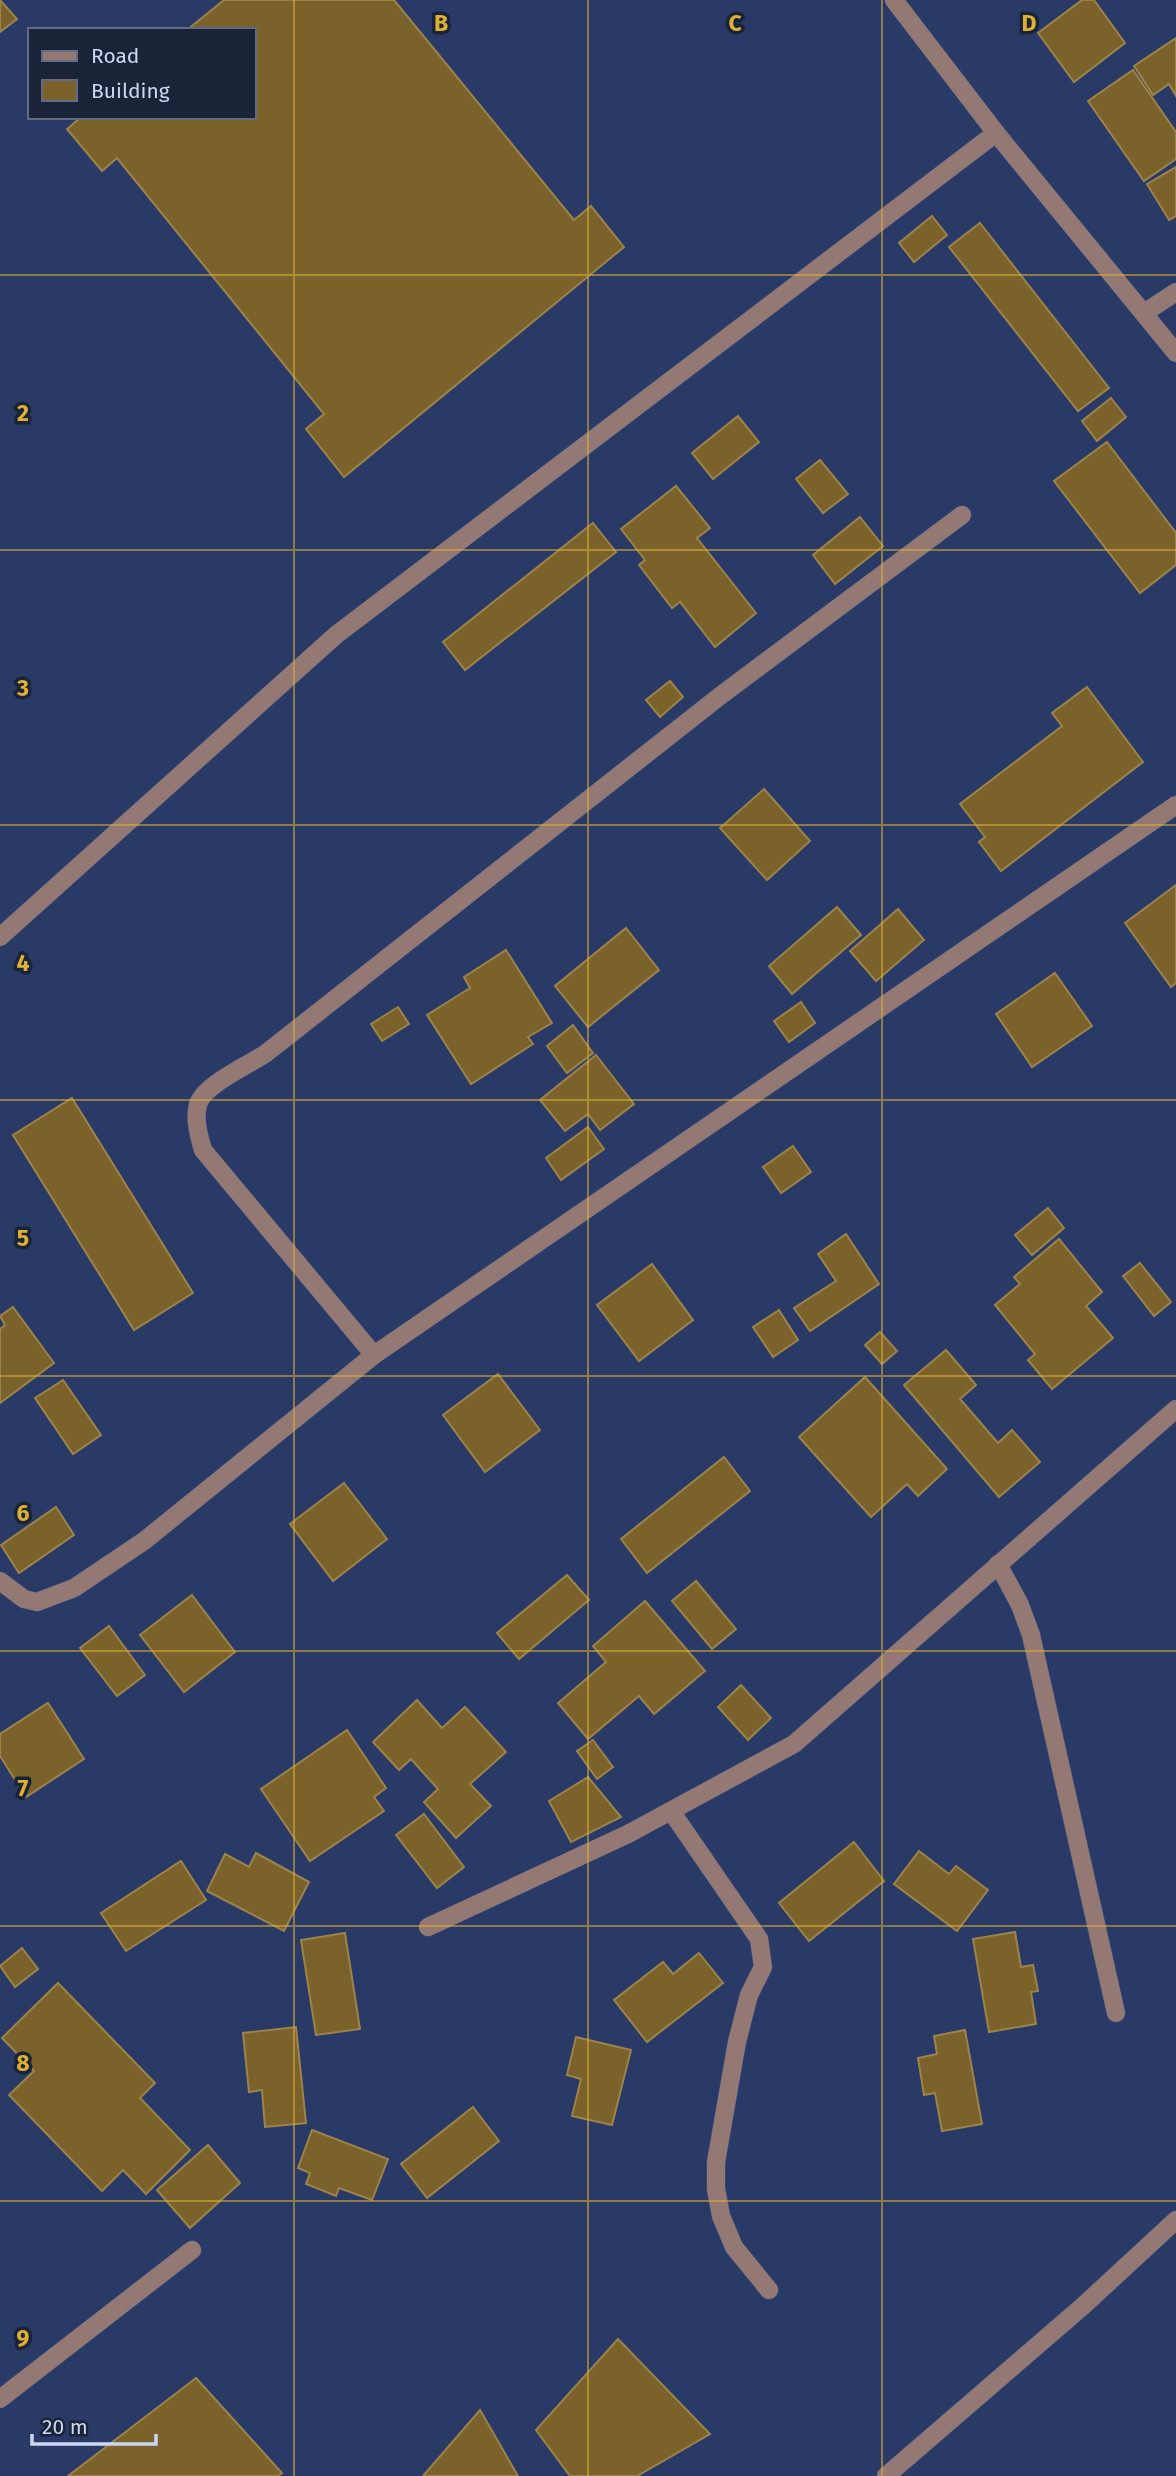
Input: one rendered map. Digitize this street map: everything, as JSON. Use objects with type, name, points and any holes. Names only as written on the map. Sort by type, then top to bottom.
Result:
[{"type":"street","points":[[894,0],[996,132],[1176,353]]},
{"type":"street","points":[[0,937],[336,635],[996,132]]},
{"type":"street","points":[[1144,313],[1176,292]]},
{"type":"street","points":[[374,1355],[203,1150],[197,1121],[198,1104],[205,1091],[265,1054],[720,696],[962,515]]},
{"type":"street","points":[[0,1581],[24,1599],[37,1602],[74,1588],[144,1541],[374,1355],[1176,805]]},
{"type":"street","points":[[428,1927],[628,1834],[794,1744],[1176,1409]]},
{"type":"street","points":[[998,1564],[1020,1605],[1031,1635],[1116,2013]]},
{"type":"street","points":[[671,1811],[759,1939],[763,1967],[748,1995],[737,2042],[716,2162],[716,2189],[721,2216],[734,2246],[769,2290]]},
{"type":"street","points":[[886,2476],[1083,2306],[1176,2220]]},
{"type":"street","points":[[0,2399],[192,2250]]},
{"type":"building","points":[[0,0],[17,19],[0,32]]},
{"type":"building","points":[[224,0],[394,0],[574,220],[591,206],[624,247],[344,477],[306,429],[324,414],[117,158],[102,171],[67,129],[79,119],[256,119],[256,28],[189,28]]},
{"type":"building","points":[[1082,0],[1094,0],[1125,43],[1074,82],[1038,33]]},
{"type":"building","points":[[1176,38],[1176,96],[1169,84],[1153,95],[1134,66]]},
{"type":"building","points":[[1133,70],[1176,132],[1176,159],[1144,181],[1088,101]]},
{"type":"building","points":[[1176,167],[1176,216],[1169,220],[1147,184]]},
{"type":"building","points":[[932,216],[947,235],[914,262],[899,243]]},
{"type":"building","points":[[980,223],[1109,388],[1078,411],[949,247]]},
{"type":"building","points":[[1111,398],[1126,417],[1097,441],[1082,421]]},
{"type":"building","points":[[738,416],[759,442],[713,479],[692,453]]},
{"type":"building","points":[[1107,442],[1176,533],[1176,565],[1140,593],[1054,481]]},
{"type":"building","points":[[820,460],[848,494],[823,513],[796,479]]},
{"type":"building","points":[[676,486],[710,528],[697,538],[756,613],[715,647],[680,602],[672,608],[639,565],[645,560],[621,529]]},
{"type":"building","points":[[860,517],[883,546],[835,584],[813,555]]},
{"type":"building","points":[[593,523],[616,552],[465,670],[443,642]]},
{"type":"building","points":[[670,681],[683,697],[660,717],[646,700]]},
{"type":"building","points":[[1087,687],[1143,762],[1001,871],[979,842],[985,837],[960,804],[1062,726],[1052,713]]},
{"type":"building","points":[[764,789],[810,841],[767,880],[720,828]]},
{"type":"building","points":[[1176,885],[1176,983],[1171,987],[1125,923]]},
{"type":"building","points":[[837,907],[861,935],[792,994],[769,966]]},
{"type":"building","points":[[898,909],[924,940],[876,981],[850,951]]},
{"type":"building","points":[[626,928],[659,970],[588,1027],[555,986]]},
{"type":"building","points":[[506,950],[552,1023],[528,1037],[533,1044],[471,1084],[427,1015],[470,988],[464,977]]},
{"type":"building","points":[[1055,973],[1092,1026],[1032,1067],[996,1014]]},
{"type":"building","points":[[801,1002],[815,1023],[789,1042],[774,1021]]},
{"type":"building","points":[[398,1007],[409,1024],[382,1041],[371,1024]]},
{"type":"building","points":[[573,1025],[593,1053],[567,1073],[547,1046]]},
{"type":"building","points":[[596,1055],[634,1104],[600,1130],[588,1114],[565,1131],[540,1100]]},
{"type":"building","points":[[72,1098],[193,1293],[134,1330],[13,1135]]},
{"type":"building","points":[[588,1127],[604,1149],[561,1180],[546,1158]]},
{"type":"building","points":[[793,1146],[811,1172],[781,1193],[763,1167]]},
{"type":"building","points":[[1048,1208],[1064,1228],[1032,1255],[1015,1235]]},
{"type":"building","points":[[846,1234],[879,1284],[810,1331],[794,1308],[836,1281],[818,1254]]},
{"type":"building","points":[[1059,1239],[1102,1292],[1086,1306],[1113,1338],[1052,1389],[1028,1360],[1035,1354],[995,1305],[1020,1284],[1014,1277]]},
{"type":"building","points":[[1140,1263],[1171,1302],[1154,1316],[1123,1276]]},
{"type":"building","points":[[652,1264],[693,1320],[639,1361],[597,1305]]},
{"type":"building","points":[[13,1307],[54,1363],[0,1403],[0,1329],[5,1325],[0,1316]]},
{"type":"building","points":[[779,1310],[798,1340],[773,1357],[753,1327]]},
{"type":"building","points":[[880,1332],[897,1351],[882,1364],[865,1345]]},
{"type":"building","points":[[946,1350],[976,1385],[960,1399],[998,1443],[1012,1430],[1040,1462],[999,1497],[904,1385]]},
{"type":"building","points":[[498,1374],[540,1430],[485,1472],[443,1415]]},
{"type":"building","points":[[865,1377],[947,1469],[918,1496],[907,1484],[871,1517],[799,1437]]},
{"type":"building","points":[[63,1380],[101,1435],[73,1454],[35,1398]]},
{"type":"building","points":[[724,1457],[750,1491],[647,1573],[621,1539]]},
{"type":"building","points":[[344,1483],[387,1539],[333,1581],[290,1524]]},
{"type":"building","points":[[56,1507],[74,1535],[19,1573],[1,1545]]},
{"type":"building","points":[[567,1575],[589,1600],[519,1659],[497,1633]]},
{"type":"building","points":[[696,1581],[736,1629],[712,1649],[672,1601]]},
{"type":"building","points":[[192,1595],[235,1652],[184,1692],[140,1635]]},
{"type":"building","points":[[645,1601],[705,1671],[654,1714],[639,1696],[588,1739],[558,1703],[606,1662],[593,1646]]},
{"type":"building","points":[[109,1626],[145,1675],[117,1696],[80,1648]]},
{"type":"building","points":[[741,1685],[771,1718],[748,1740],[718,1707]]},
{"type":"building","points":[[417,1700],[442,1728],[465,1707],[506,1752],[470,1784],[491,1806],[456,1838],[424,1802],[438,1789],[411,1759],[399,1770],[373,1742]]},
{"type":"building","points":[[48,1703],[84,1759],[26,1797],[0,1756],[0,1734]]},
{"type":"building","points":[[347,1730],[386,1788],[374,1797],[384,1811],[310,1861],[261,1789]]},
{"type":"building","points":[[593,1740],[613,1767],[597,1779],[577,1751]]},
{"type":"building","points":[[588,1777],[621,1817],[571,1842],[549,1801]]},
{"type":"building","points":[[424,1814],[464,1867],[437,1888],[396,1835]]},
{"type":"building","points":[[854,1842],[884,1881],[809,1941],[779,1903]]},
{"type":"building","points":[[919,1851],[949,1874],[956,1866],[988,1890],[957,1931],[894,1884]]},
{"type":"building","points":[[256,1853],[309,1882],[284,1931],[207,1891],[225,1854],[249,1867]]},
{"type":"building","points":[[181,1861],[206,1900],[126,1951],[101,1913]]},
{"type":"building","points":[[1015,1932],[1021,1967],[1033,1965],[1038,1991],[1031,1992],[1036,2024],[989,2032],[973,1939]]},
{"type":"building","points":[[345,1933],[360,2029],[316,2035],[301,1940]]},
{"type":"building","points":[[22,1948],[38,1969],[15,1987],[0,1966]]},
{"type":"building","points":[[699,1953],[723,1983],[647,2042],[614,2000],[663,1962],[673,1974]]},
{"type":"building","points":[[58,1983],[155,2083],[140,2098],[190,2150],[146,2194],[123,2170],[102,2191],[9,2095],[34,2071],[2,2038]]},
{"type":"building","points":[[296,2027],[306,2123],[265,2127],[262,2090],[249,2092],[243,2033]]},
{"type":"building","points":[[965,2030],[982,2124],[942,2131],[935,2093],[924,2095],[918,2058],[937,2054],[934,2036]]},
{"type":"building","points":[[576,2037],[631,2050],[612,2125],[572,2116],[581,2079],[567,2075]]},
{"type":"building","points":[[473,2107],[499,2141],[427,2198],[401,2164]]},
{"type":"building","points":[[312,2130],[388,2159],[372,2200],[339,2188],[336,2196],[306,2184],[310,2173],[298,2168]]},
{"type":"building","points":[[208,2145],[240,2183],[190,2228],[157,2190]]},
{"type":"building","points":[[618,2339],[710,2434],[637,2476],[570,2476],[536,2430]]},
{"type":"building","points":[[196,2378],[282,2473],[278,2476],[68,2476]]},
{"type":"building","points":[[480,2410],[518,2476],[423,2476]]}]
